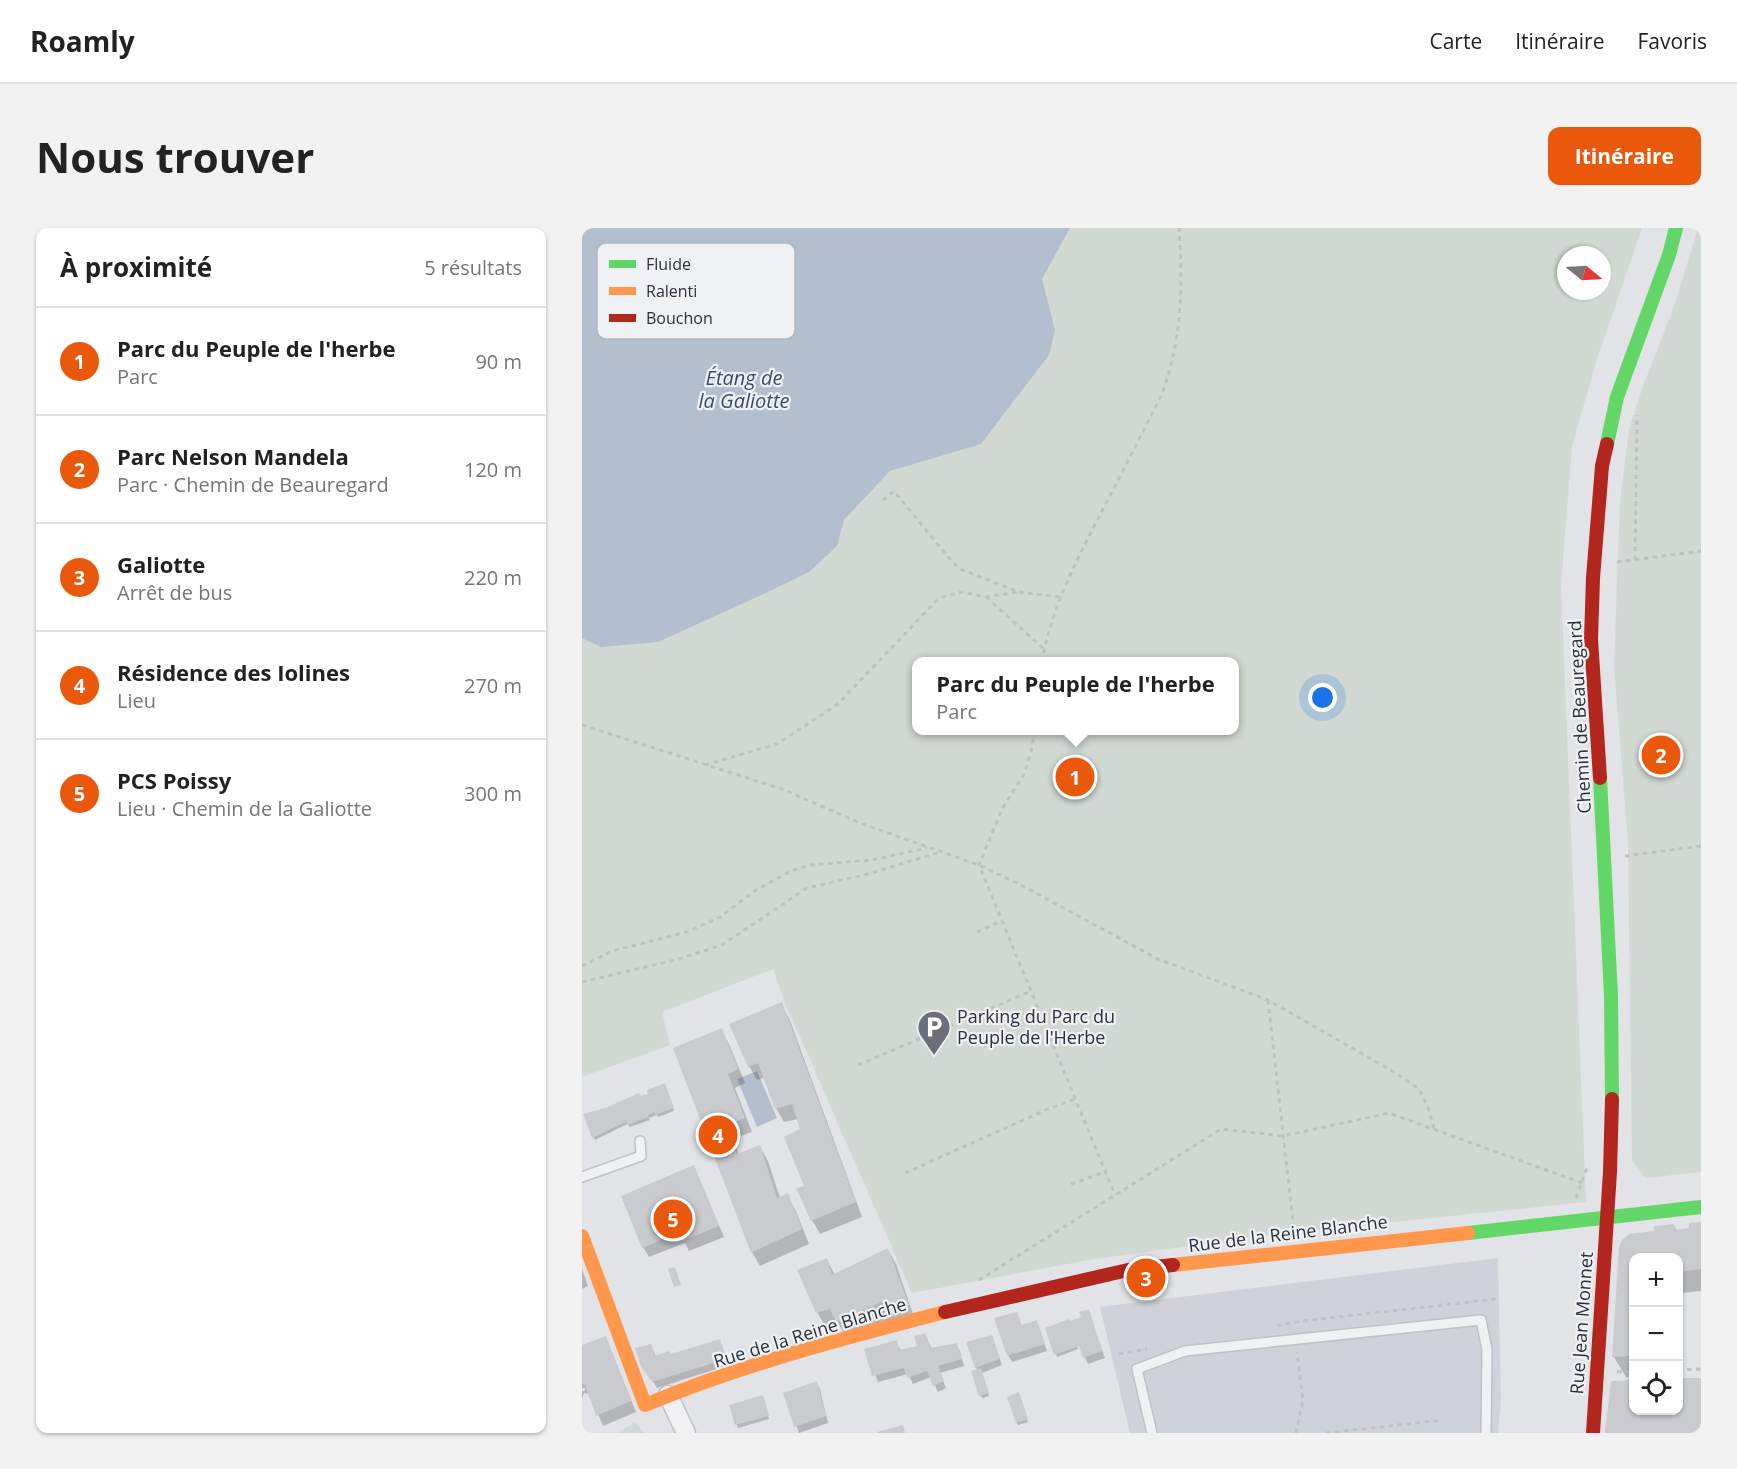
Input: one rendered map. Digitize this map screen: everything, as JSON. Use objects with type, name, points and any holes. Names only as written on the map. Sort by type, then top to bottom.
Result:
[{"type":"street","name":"Chemin de Beauregard","points":[[1607,1216],[1612,1097],[1611,996],[1603,816],[1591,639],[1593,578],[1602,466],[1617,397],[1669,255],[1676,228]]},
{"type":"street","name":"Rue de la Reine Blanche","points":[[582,1236],[645,1405],[668,1395],[867,1331],[1128,1270],[1701,1207]]},
{"type":"street","name":"Rue Jean Monnet","points":[[1593,1433],[1607,1216]]},
{"type":"street","points":[[668,1395],[686,1433]]},
{"type":"lane","points":[[582,1177],[641,1156],[640,1141]]},
{"type":"lane","points":[[1152,1433],[1137,1369],[1185,1351],[1481,1320],[1487,1350],[1486,1433]]},
{"type":"path","points":[[1043,657],[1061,597],[1087,540],[1163,392],[1171,370],[1181,309],[1182,276],[1179,228]]},
{"type":"path","points":[[1635,560],[1637,410]]},
{"type":"path","points":[[883,500],[894,491],[960,569],[1019,592],[1061,597]]},
{"type":"path","points":[[1609,563],[1701,551]]},
{"type":"path","points":[[704,765],[777,744],[838,704],[939,598],[963,592],[986,597],[1019,592]]},
{"type":"path","points":[[986,597],[1044,649]]},
{"type":"path","points":[[582,725],[782,789],[860,823],[979,865],[1021,885],[1158,959],[1268,1000],[1394,1072],[1419,1089],[1428,1107],[1434,1129]]},
{"type":"path","points":[[1034,735],[1024,774],[1002,809],[979,865],[1115,1195]]},
{"type":"path","points":[[1623,856],[1701,846]]},
{"type":"path","points":[[582,966],[612,951],[687,932],[720,917],[756,890],[791,871],[811,865],[872,860],[928,848]]},
{"type":"path","points":[[582,982],[679,959],[722,945],[807,888],[868,874],[940,852]]},
{"type":"path","points":[[977,932],[1002,921]]},
{"type":"path","points":[[858,1065],[1031,991]]},
{"type":"path","points":[[1268,1000],[1294,1232]]},
{"type":"path","points":[[905,1173],[1075,1099]]},
{"type":"path","points":[[971,1286],[1221,1129],[1283,1136],[1389,1113],[1582,1183],[1575,1198]]},
{"type":"path","points":[[1071,1184],[1106,1172]]},
{"type":"path","points":[[1294,1322],[1303,1400],[1296,1433]]},
{"type":"path","points":[[1683,1370],[1701,1369]]},
{"type":"path","points":[[1326,1433],[1442,1420]]},
{"type":"shaded area","points":[[582,228],[1642,228],[1597,359],[1572,446],[1561,585],[1586,1202],[1259,1236],[1089,1260],[912,1293],[783,998],[773,969],[662,1012],[670,1045],[582,1077]]},
{"type":"shaded area","points":[[1698,228],[1701,228],[1701,1172],[1646,1178],[1632,1161],[1628,843],[1614,666],[1620,502],[1629,430],[1643,386],[1674,307]]},
{"type":"shaded area","points":[[1498,1258],[1501,1402],[1498,1433],[1130,1433],[1100,1307]]},
{"type":"shaded area","points":[[635,1422],[645,1433],[617,1433]]},
{"type":"water","name":"Étang de la Galiotte","points":[[582,228],[1070,228],[1042,279],[1055,330],[1049,355],[981,444],[890,471],[844,520],[837,546],[809,572],[770,591],[658,642],[601,647],[582,638]]},
{"type":"water","points":[[757,1071],[777,1118],[757,1127],[737,1079]]},
{"type":"building","points":[[782,1002],[856,1202],[811,1221],[796,1188],[804,1186],[784,1137],[800,1129],[792,1104],[775,1109],[758,1063],[748,1067],[729,1024]]},
{"type":"building","points":[[722,1028],[738,1069],[728,1074],[745,1118],[726,1125],[737,1154],[760,1145],[777,1198],[788,1193],[802,1229],[751,1253],[673,1048]]},
{"type":"building","points":[[665,1083],[674,1108],[655,1115],[654,1112],[648,1115],[649,1117],[627,1125],[626,1122],[592,1138],[583,1114],[605,1108],[639,1093],[641,1096],[648,1094],[647,1090]]},
{"type":"building","points":[[694,1165],[719,1226],[682,1241],[678,1233],[642,1248],[621,1196]]},
{"type":"building","points":[[1701,1222],[1701,1269],[1683,1271],[1683,1253],[1629,1253],[1629,1356],[1612,1357],[1619,1247],[1622,1240],[1630,1234],[1654,1231],[1654,1226],[1674,1224],[1675,1230],[1689,1228],[1689,1223]]},
{"type":"building","points":[[888,1248],[909,1305],[888,1314],[882,1302],[836,1322],[830,1309],[816,1313],[797,1270],[827,1258],[832,1275]]},
{"type":"building","points":[[675,1267],[681,1285],[674,1287],[668,1269]]},
{"type":"building","points":[[1089,1309],[1102,1351],[1083,1358],[1079,1346],[1054,1355],[1045,1328],[1081,1317],[1079,1312]]},
{"type":"building","points":[[1017,1312],[1022,1325],[1037,1320],[1045,1344],[1007,1356],[994,1318]]},
{"type":"building","points":[[925,1333],[931,1348],[957,1343],[962,1359],[938,1366],[944,1381],[933,1386],[927,1371],[907,1378],[904,1368],[872,1376],[864,1349],[897,1340],[899,1350],[917,1346],[914,1336]]},
{"type":"building","points":[[992,1335],[1000,1359],[975,1368],[966,1342]]},
{"type":"building","points":[[606,1336],[631,1401],[596,1416],[585,1385],[582,1384],[582,1345]]},
{"type":"building","points":[[720,1339],[726,1359],[652,1382],[641,1366],[635,1348],[651,1344],[655,1356],[669,1351],[671,1354]]},
{"type":"building","points":[[981,1368],[989,1393],[979,1396],[971,1371]]},
{"type":"building","points":[[1683,1378],[1701,1378],[1701,1433],[1605,1433],[1611,1381],[1629,1380],[1629,1415],[1683,1415]]},
{"type":"building","points":[[817,1381],[826,1416],[794,1427],[783,1393]]},
{"type":"building","points":[[1019,1392],[1028,1419],[1016,1423],[1007,1397]]},
{"type":"building","points":[[763,1395],[769,1416],[735,1425],[729,1405]]},
{"type":"building","points":[[903,1425],[905,1433],[877,1432]]},
{"type":"traffic: fast","points":[[1607,444],[1617,397],[1669,255],[1676,228]]},
{"type":"traffic: fast","points":[[1600,778],[1611,996],[1612,1099]]},
{"type":"traffic: fast","points":[[1468,1233],[1701,1207]]},
{"type":"traffic: slow","points":[[1173,1265],[1468,1233]]},
{"type":"traffic: slow","points":[[582,1236],[645,1405],[755,1365],[945,1312]]},
{"type":"traffic: jam","points":[[1600,778],[1591,639],[1593,578],[1602,466],[1607,444]]},
{"type":"traffic: jam","points":[[1593,1433],[1610,1172],[1612,1099]]},
{"type":"traffic: jam","points":[[945,1312],[1128,1270],[1173,1265]]},
{"type":"place","name":"Parc Nelson Mandela","points":[[1661,755]]},
{"type":"place","name":"Parc du Peuple de l'herbe","points":[[1075,777]]},
{"type":"place","name":"Parking du Parc du Peuple de l'Herbe","points":[[934,1056]]},
{"type":"place","name":"Résidence des Iolines","points":[[718,1135]]},
{"type":"place","name":"PCS Poissy","points":[[673,1219]]},
{"type":"place","name":"Galiotte","points":[[1146,1278]]}]
